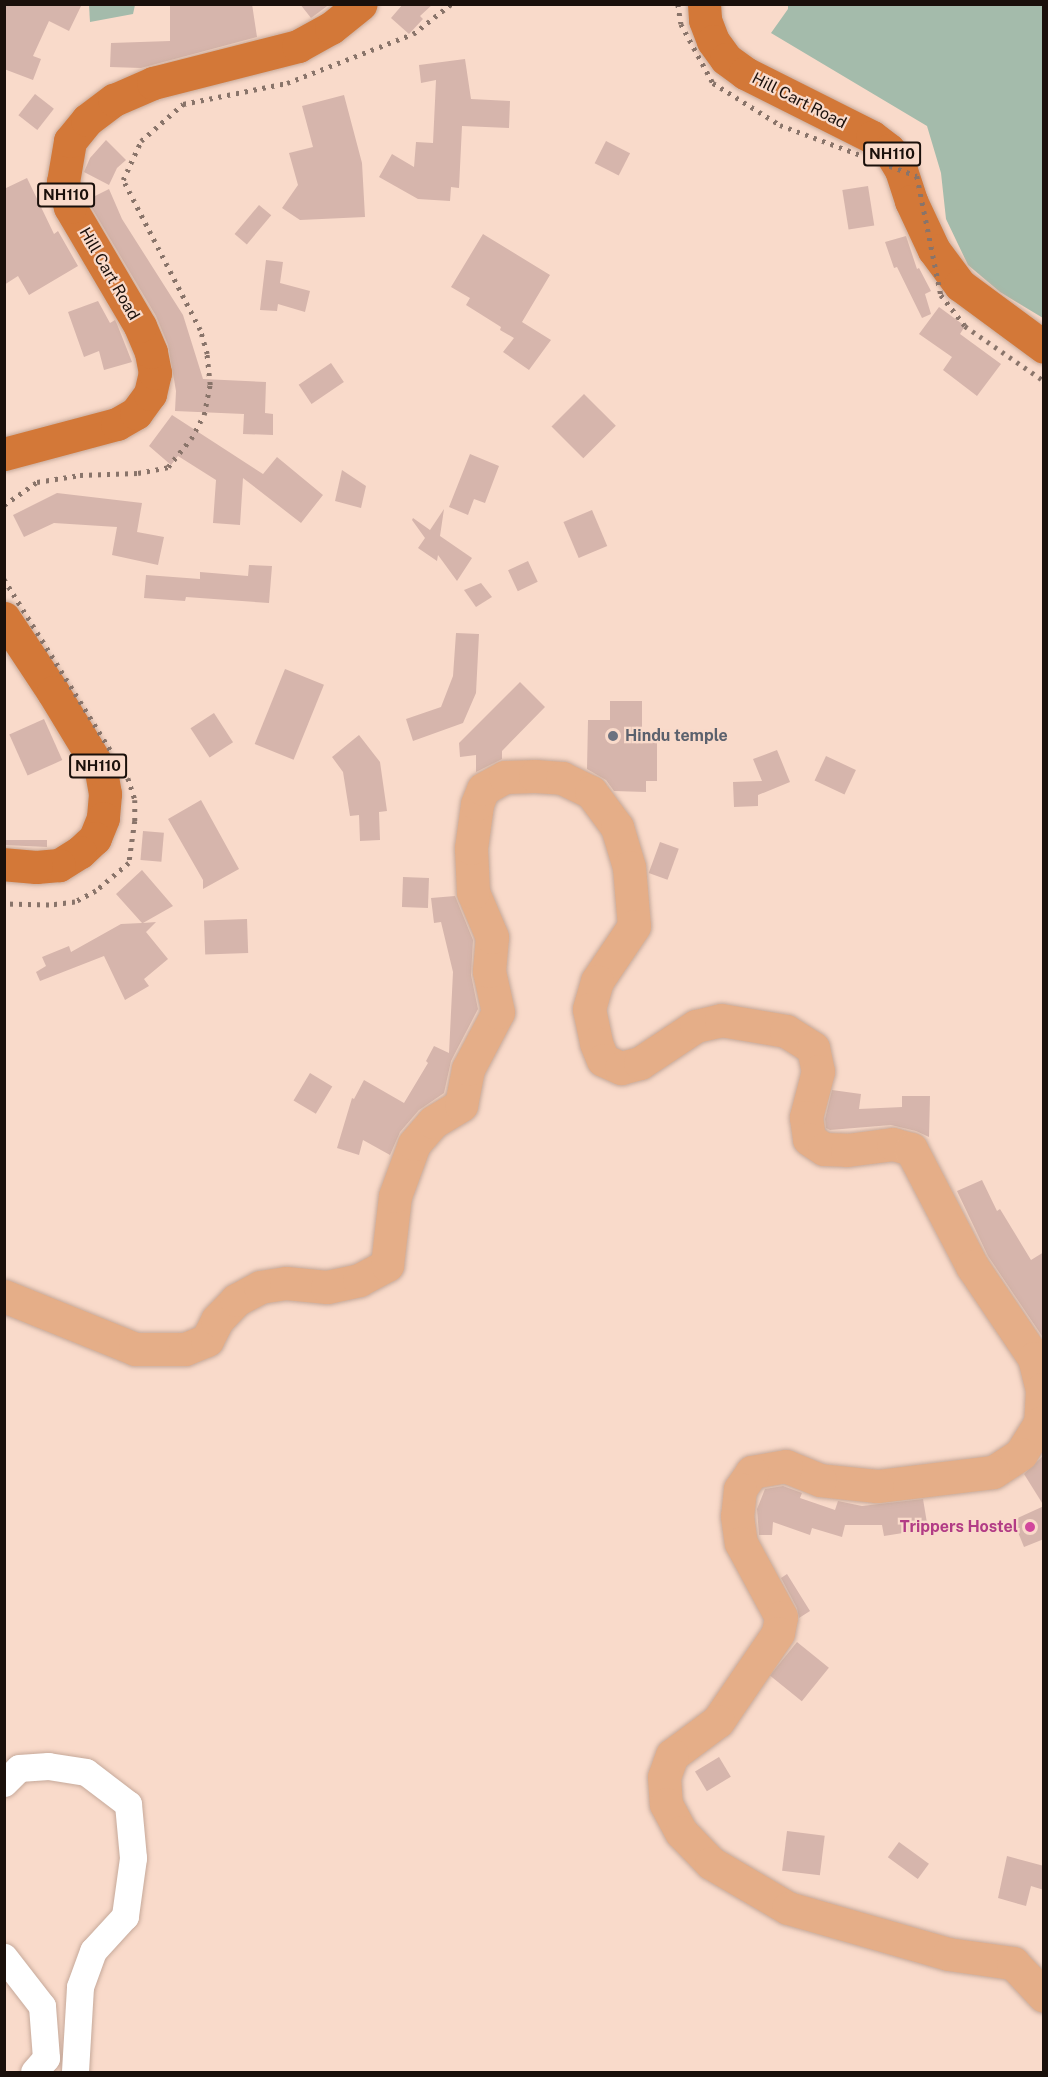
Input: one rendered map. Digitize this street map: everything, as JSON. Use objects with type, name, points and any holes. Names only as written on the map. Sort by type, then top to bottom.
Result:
[{"type":"highway","name":"Hill Cart Road","points":[[4,454],[117,424],[136,413],[150,394],[155,373],[151,352],[140,326],[70,207],[63,182],[70,141],[87,120],[123,96],[153,82],[298,46],[331,28],[361,4]]},
{"type":"highway","name":"Hill Cart Road","points":[[704,4],[705,20],[713,41],[726,59],[745,73],[872,137],[889,150],[902,171],[911,201],[934,250],[960,285],[1044,347]]},
{"type":"highway","name":"NH110","points":[[4,618],[53,692],[100,771],[105,794],[103,818],[95,838],[80,852],[59,865],[36,867],[4,864]]},
{"type":"main road","points":[[4,1296],[135,1349],[184,1349],[207,1340],[218,1320],[236,1300],[260,1287],[286,1283],[327,1287],[359,1280],[387,1264],[395,1196],[414,1144],[433,1122],[461,1105],[468,1069],[498,1012],[489,971],[492,938],[473,892],[471,848],[477,804],[483,789],[505,777],[535,776],[562,778],[591,792],[617,827],[629,867],[634,926],[597,981],[589,1009],[596,1043],[603,1060],[621,1068],[640,1063],[696,1026],[721,1020],[786,1031],[813,1048],[818,1071],[806,1117],[809,1139],[824,1149],[847,1150],[893,1144],[911,1149],[972,1266],[1034,1358],[1042,1389],[1040,1423],[1021,1454],[993,1472],[878,1486],[820,1480],[786,1466],[752,1472],[740,1489],[737,1516],[741,1542],[781,1617],[778,1634],[718,1721],[672,1755],[664,1777],[666,1804],[681,1832],[711,1863],[788,1908],[948,1954],[1013,1963],[1044,1996]]},
{"type":"street","points":[[4,1783],[19,1768],[48,1766],[86,1772],[128,1804],[133,1858],[125,1916],[93,1951],[80,1988],[75,2073]]},
{"type":"street","points":[[4,1957],[42,2006],[46,2058],[34,2073]]},
{"type":"green space","points":[[89,4],[135,5],[133,14],[90,22]]},
{"type":"green space","points":[[788,5],[1043,5],[1043,318],[1000,292],[968,265],[946,219],[941,173],[927,126],[771,33],[788,9]]},
{"type":"building","points":[[4,4],[82,4],[69,31],[49,21],[33,56],[41,59],[33,80],[4,69]]},
{"type":"building","points":[[170,4],[252,4],[257,37],[141,68],[110,67],[111,43],[170,41]]},
{"type":"building","points":[[300,4],[330,4],[311,18]]},
{"type":"building","points":[[403,4],[433,4],[420,16],[423,19],[409,34],[391,18]]},
{"type":"building","points":[[465,59],[471,99],[510,101],[509,128],[462,126],[459,188],[451,187],[450,201],[418,199],[379,177],[392,154],[414,167],[416,142],[433,143],[436,80],[421,83],[419,65]]},
{"type":"building","points":[[35,94],[54,109],[37,130],[18,115]]},
{"type":"building","points":[[344,95],[362,163],[365,217],[300,220],[282,208],[298,185],[289,153],[313,147],[302,106]]},
{"type":"building","points":[[106,140],[126,160],[117,168],[109,185],[84,172],[90,158]]},
{"type":"building","points":[[606,141],[630,153],[619,176],[595,163]]},
{"type":"building","points":[[27,178],[54,234],[58,231],[78,266],[29,295],[18,276],[4,285],[4,189]]},
{"type":"building","points":[[868,186],[874,226],[849,230],[842,190]]},
{"type":"building","points":[[109,189],[122,219],[183,315],[203,379],[266,382],[265,413],[273,414],[273,435],[243,434],[244,414],[175,411],[176,391],[168,345],[156,316],[87,200]]},
{"type":"building","points":[[259,205],[271,215],[247,244],[235,234]]},
{"type":"building","points":[[483,234],[550,275],[522,322],[551,340],[529,370],[503,352],[514,338],[466,305],[470,298],[451,287]]},
{"type":"building","points":[[906,236],[917,269],[919,268],[931,291],[925,294],[931,314],[922,318],[897,267],[894,268],[885,242]]},
{"type":"building","points":[[266,260],[283,262],[280,283],[310,291],[305,312],[278,304],[277,311],[260,310]]},
{"type":"building","points":[[98,301],[110,323],[115,320],[132,362],[104,370],[99,351],[84,357],[68,312]]},
{"type":"building","points":[[939,307],[965,326],[960,334],[1001,364],[977,396],[943,370],[952,357],[919,334]]},
{"type":"building","points":[[331,363],[344,382],[312,404],[299,385]]},
{"type":"building","points":[[584,394],[616,426],[583,458],[551,427]]},
{"type":"building","points":[[172,415],[263,474],[277,457],[323,495],[301,523],[243,478],[240,525],[213,523],[216,480],[178,456],[171,465],[149,446]]},
{"type":"building","points":[[470,454],[499,466],[485,503],[474,499],[468,515],[449,507]]},
{"type":"building","points":[[342,470],[366,486],[361,508],[335,501]]},
{"type":"building","points":[[57,493],[142,503],[137,532],[164,537],[158,565],[112,555],[117,527],[54,523],[24,537],[13,515]]},
{"type":"building","points":[[444,509],[440,536],[472,558],[457,581],[438,555],[437,561],[418,548],[425,538],[412,520],[413,518],[430,530]]},
{"type":"building","points":[[592,510],[607,546],[579,558],[563,522]]},
{"type":"building","points":[[528,561],[538,582],[518,591],[508,570]]},
{"type":"building","points":[[249,565],[272,566],[269,603],[186,597],[185,601],[144,598],[146,575],[200,579],[200,572],[248,576]]},
{"type":"building","points":[[481,583],[492,597],[476,607],[464,590]]},
{"type":"building","points":[[456,633],[479,634],[476,693],[463,723],[413,741],[406,719],[441,707],[453,676]]},
{"type":"building","points":[[285,669],[324,685],[294,760],[255,744]]},
{"type":"building","points":[[520,682],[545,707],[502,751],[502,759],[476,772],[476,755],[460,757],[459,743]]},
{"type":"building","points":[[610,701],[642,701],[642,734],[657,734],[657,781],[646,781],[646,792],[614,791],[606,780],[587,769],[588,720],[610,720]]},
{"type":"building","points":[[214,713],[233,742],[210,758],[191,728]]},
{"type":"building","points":[[44,719],[62,760],[28,776],[9,734]]},
{"type":"building","points":[[359,735],[380,762],[387,811],[379,812],[380,840],[360,841],[359,815],[350,816],[343,772],[332,757]]},
{"type":"building","points":[[777,750],[790,782],[758,795],[758,806],[734,807],[733,782],[762,781],[753,759]]},
{"type":"building","points":[[826,756],[856,770],[844,794],[815,780]]},
{"type":"building","points":[[201,800],[239,869],[203,889],[203,880],[168,819]]},
{"type":"building","points":[[143,831],[164,833],[161,862],[140,860]]},
{"type":"building","points":[[6,840],[47,840],[47,847],[5,845]]},
{"type":"building","points":[[660,842],[679,849],[668,880],[649,873]]},
{"type":"building","points":[[142,870],[173,906],[143,923],[156,922],[146,932],[168,959],[144,979],[149,986],[125,1000],[104,956],[40,981],[36,972],[46,966],[42,957],[69,946],[71,952],[121,924],[142,923],[116,894]]},
{"type":"building","points":[[403,877],[429,878],[428,908],[402,907]]},
{"type":"building","points":[[455,896],[473,940],[471,975],[478,1009],[451,1061],[444,1093],[419,1110],[400,1132],[390,1155],[363,1140],[359,1155],[337,1148],[352,1098],[354,1099],[364,1080],[404,1103],[428,1063],[426,1061],[434,1046],[449,1053],[453,972],[441,922],[434,923],[431,898]]},
{"type":"building","points":[[247,919],[248,953],[205,954],[204,921]]},
{"type":"building","points":[[310,1073],[332,1086],[316,1114],[294,1100]]},
{"type":"building","points":[[832,1090],[861,1094],[859,1109],[902,1107],[902,1096],[930,1096],[929,1137],[916,1131],[891,1125],[830,1130],[826,1128],[825,1119]]},
{"type":"building","points":[[982,1180],[997,1211],[1000,1209],[1031,1260],[1044,1252],[1044,1339],[988,1256],[957,1191]]},
{"type":"building","points":[[1044,1455],[1044,1506],[1024,1474]]},
{"type":"building","points":[[783,1486],[802,1493],[800,1498],[835,1510],[838,1501],[862,1506],[923,1499],[928,1529],[884,1536],[882,1525],[845,1525],[842,1537],[812,1528],[810,1535],[773,1522],[772,1535],[759,1535],[757,1509],[765,1489]]},
{"type":"building","name":"Trippers Hostel","points":[[1044,1506],[1044,1539],[1024,1547],[1013,1520]]},
{"type":"building","points":[[787,1574],[810,1611],[799,1618],[797,1608],[781,1578]]},
{"type":"building","points":[[797,1642],[829,1668],[802,1701],[770,1675]]},
{"type":"building","points":[[719,1757],[731,1777],[707,1791],[695,1771]]},
{"type":"building","points":[[787,1831],[825,1836],[820,1875],[782,1871]]},
{"type":"building","points":[[899,1842],[929,1864],[918,1879],[888,1857]]},
{"type":"building","points":[[1007,1856],[1044,1866],[1044,1890],[1031,1886],[1026,1906],[998,1898]]},
{"type":"railway","points":[[4,505],[37,482],[80,475],[138,473],[168,467],[191,439],[204,415],[210,385],[207,354],[200,330],[123,180],[141,141],[183,104],[287,83],[413,34],[451,4]]},
{"type":"railway","points":[[678,4],[681,24],[713,83],[780,125],[917,176],[941,295],[965,326],[1044,381]]},
{"type":"railway","points":[[4,579],[128,778],[135,800],[135,821],[129,863],[96,891],[75,902],[49,905],[4,904]]},
{"type":"place","name":"Hindu temple","points":[[613,736]]},
{"type":"place","name":"Trippers Hostel","points":[[1030,1527]]}]
